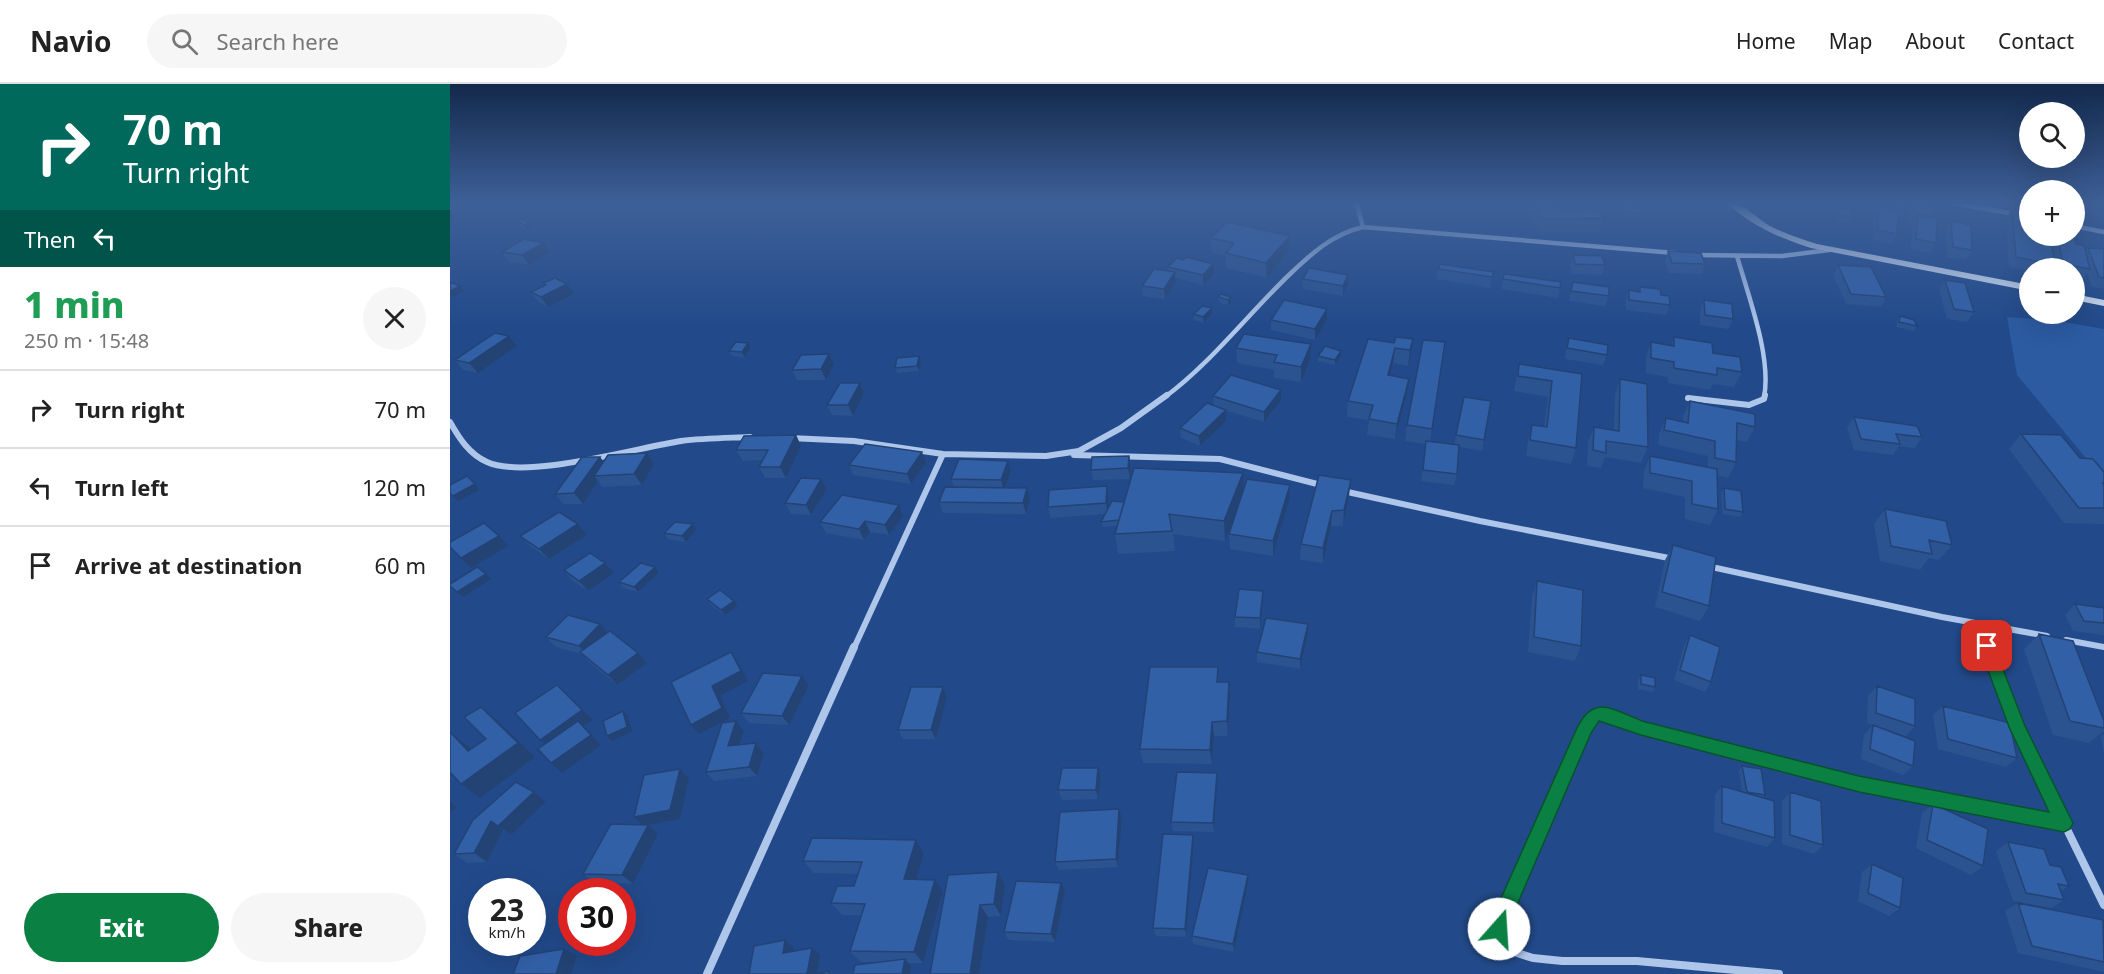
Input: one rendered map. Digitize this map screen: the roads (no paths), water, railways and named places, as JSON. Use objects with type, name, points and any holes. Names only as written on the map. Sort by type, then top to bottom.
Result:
[{"type":"street","points":[[1065,455],[1079,451],[1111,434],[1175,390],[1206,361],[1266,296],[1326,244]]},
{"type":"street","points":[[1566,244],[1737,256],[1782,256],[1828,250]]},
{"type":"street","points":[[1808,244],[1828,250],[2019,286]]},
{"type":"street","points":[[1688,398],[1749,405],[1764,399],[1767,384],[1765,360],[1737,256]]},
{"type":"street","points":[[2085,299],[2104,303]]},
{"type":"street","points":[[450,422],[462,443],[476,456],[495,465],[547,465],[587,460],[674,443],[713,438],[754,437]]},
{"type":"street","points":[[788,438],[854,441],[943,454],[1003,457],[1065,455],[1220,459],[1372,498],[1681,560]]},
{"type":"street","points":[[707,974],[838,680],[874,607],[943,454]]},
{"type":"street","points":[[1702,564],[1979,624],[2051,637]]},
{"type":"street","points":[[1979,624],[2017,727],[2104,905]]},
{"type":"street","points":[[2062,639],[2104,647]]},
{"type":"street","points":[[1779,974],[1637,961],[1543,959],[1520,954],[1502,936],[1500,923],[1592,716],[1603,713],[1641,728],[1859,784],[2064,823]]}]
